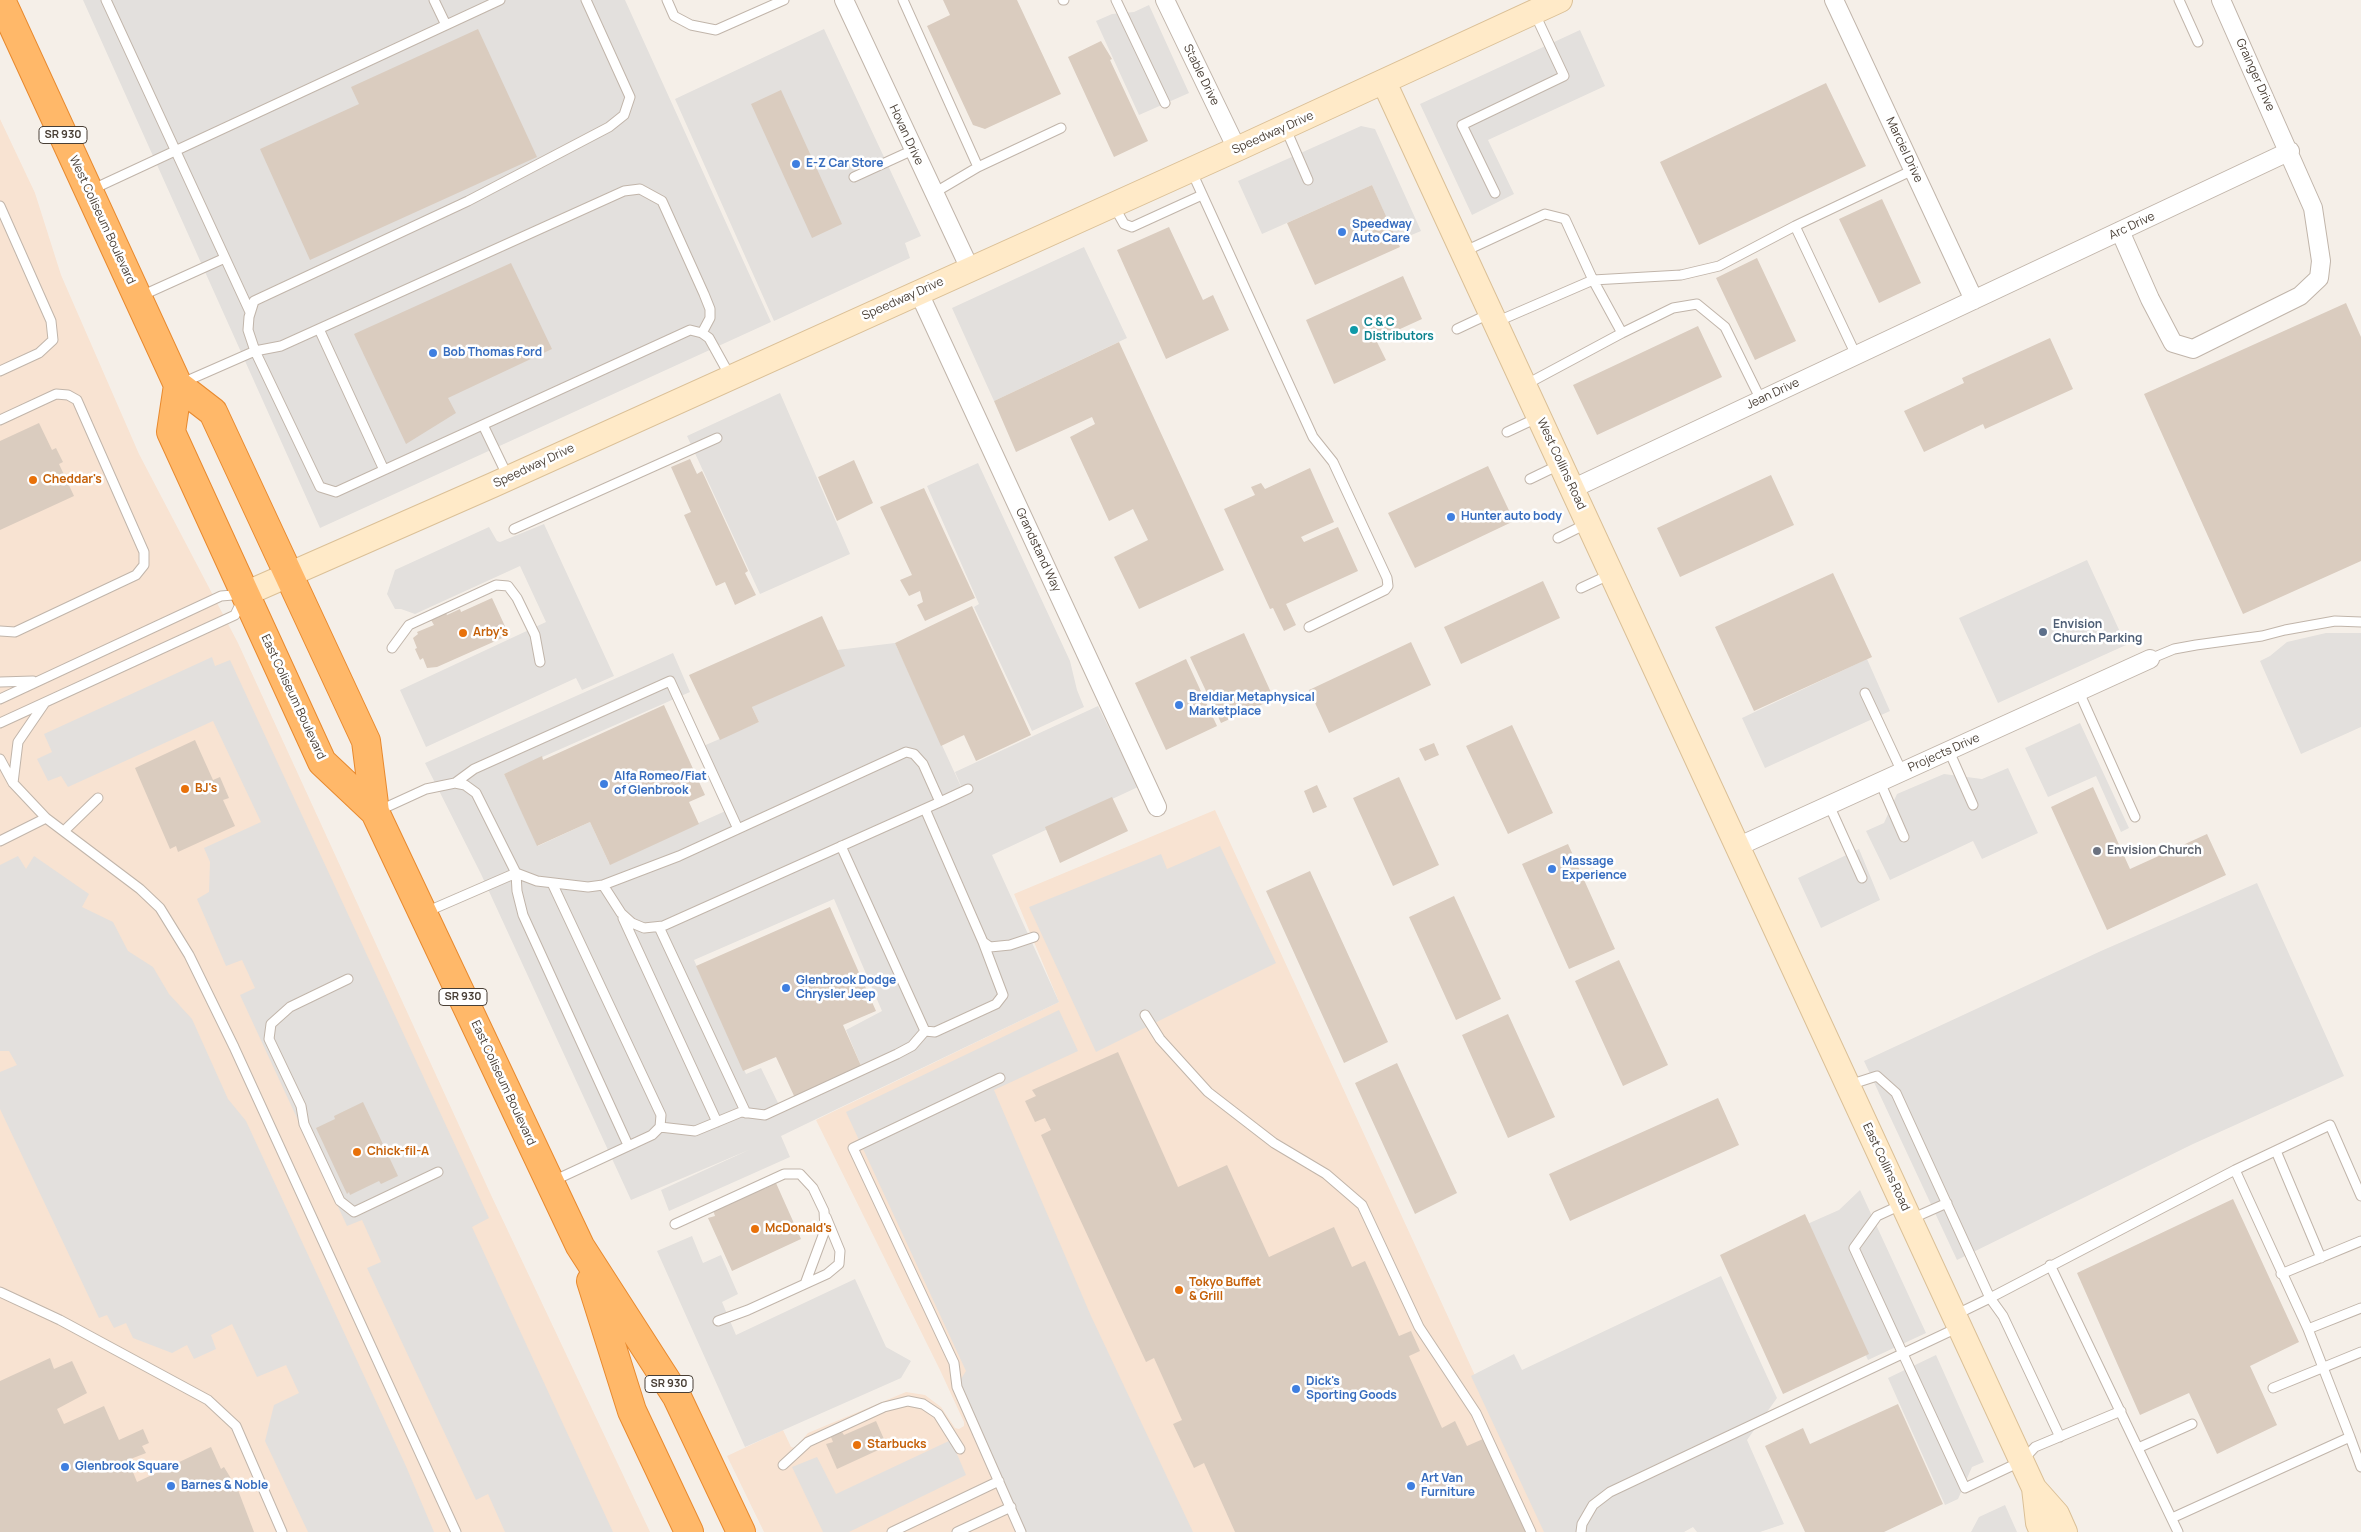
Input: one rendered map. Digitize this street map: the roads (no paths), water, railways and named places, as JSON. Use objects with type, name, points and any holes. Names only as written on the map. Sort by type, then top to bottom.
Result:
[{"type":"highway","name":"West Coliseum Boulevard","points":[[1,0],[178,385],[213,412],[289,576]]},
{"type":"highway","name":"SR 930","points":[[178,385],[171,432],[245,594]]},
{"type":"highway","name":"East Coliseum Boulevard","points":[[289,576],[366,741],[375,812],[423,914],[580,1246],[677,1397],[741,1532]]},
{"type":"highway","name":"East Coliseum Boulevard","points":[[245,594],[322,762],[375,812]]},
{"type":"highway","name":"East Coliseum Boulevard","points":[[580,1246],[632,1411],[689,1532]]},
{"type":"street","name":"Hovan Drive","points":[[844,0],[970,269]]},
{"type":"street","name":"Stable Drive","points":[[1165,0],[1237,149]]},
{"type":"street","name":"Speedway Drive","points":[[245,594],[508,478],[730,376],[1191,170],[1560,0]]},
{"type":"street","name":"Marciel Drive","points":[[1834,0],[1974,300]]},
{"type":"street","name":"Grainger Drive","points":[[2120,231],[2150,299],[2173,343],[2193,349],[2300,296],[2319,278],[2321,261],[2313,208],[2290,151],[2221,0]]},
{"type":"street","name":"West Collins Road","points":[[1384,82],[1737,847]]},
{"type":"street","name":"Arc Drive","points":[[1974,300],[2290,151]]},
{"type":"street","name":"Grandstand Way","points":[[919,292],[1157,807]]},
{"type":"street","name":"Jean Drive","points":[[1572,489],[1974,300]]},
{"type":"street","name":"Projects Drive","points":[[1737,847],[2150,659]]},
{"type":"street","name":"East Collins Road","points":[[1737,847],[2034,1488]]},
{"type":"street","points":[[2034,1488],[2038,1523],[2042,1532]]},
{"type":"street","points":[[2034,1488],[2057,1514],[2065,1532]]},
{"type":"lane","points":[[106,0],[250,312]]},
{"type":"lane","points":[[434,0],[446,25]]},
{"type":"lane","points":[[89,191],[500,0]]},
{"type":"lane","points":[[586,0],[630,97],[624,114],[609,127],[468,201],[254,301],[250,312],[248,330],[255,351],[320,486],[336,492],[690,330],[702,333],[709,338],[730,376]]},
{"type":"lane","points":[[667,0],[674,16],[691,25],[716,30],[784,0]]},
{"type":"lane","points":[[902,0],[978,167]]},
{"type":"lane","points":[[1116,0],[1165,102]]},
{"type":"lane","points":[[2179,0],[2198,42]]},
{"type":"lane","points":[[1495,193],[1462,124],[1564,76],[1534,12]]},
{"type":"lane","points":[[1285,127],[1308,180]]},
{"type":"lane","points":[[934,193],[978,167],[1061,128]]},
{"type":"lane","points":[[854,177],[913,150]]},
{"type":"lane","points":[[1191,170],[1313,437],[1333,462],[1387,578],[1388,586],[1384,590],[1309,627]]},
{"type":"lane","points":[[1457,329],[1494,318],[1593,280],[1681,275],[1719,266],[1795,226],[1913,170]]},
{"type":"lane","points":[[178,385],[255,351],[281,346],[624,190],[640,189],[662,201],[710,309],[710,318],[702,333]]},
{"type":"lane","points":[[1113,204],[1124,224],[1132,227],[1202,195]]},
{"type":"lane","points":[[0,206],[51,321],[52,340],[39,353],[0,371]]},
{"type":"lane","points":[[1463,252],[1545,214],[1565,219],[1593,280],[1622,333]]},
{"type":"lane","points":[[1795,226],[1856,355]]},
{"type":"lane","points":[[138,298],[225,258]]},
{"type":"lane","points":[[1524,385],[1672,308],[1697,304],[1725,327],[1760,400]]},
{"type":"lane","points":[[319,329],[384,470]]},
{"type":"lane","points":[[0,420],[56,394],[68,395],[77,400],[144,552],[144,565],[136,575],[15,632],[0,631]]},
{"type":"lane","points":[[1508,432],[1540,417]]},
{"type":"lane","points":[[483,425],[508,478]]},
{"type":"lane","points":[[514,529],[717,438]]},
{"type":"lane","points":[[1530,479],[1561,464]]},
{"type":"lane","points":[[1558,538],[1588,523]]},
{"type":"lane","points":[[1581,588],[1612,574]]},
{"type":"lane","points":[[392,648],[409,625],[496,585],[508,586],[518,598],[535,635],[540,662]]},
{"type":"lane","points":[[0,699],[221,596],[245,594]]},
{"type":"lane","points":[[0,723],[235,615],[245,594]]},
{"type":"lane","points":[[2150,659],[2174,650],[2196,645],[2262,636],[2285,630],[2335,622],[2361,622]]},
{"type":"lane","points":[[0,682],[39,681]]},
{"type":"lane","points":[[455,783],[474,769],[670,681],[738,829]]},
{"type":"lane","points":[[2079,692],[2135,817]]},
{"type":"lane","points":[[1865,693],[1902,772]]},
{"type":"lane","points":[[13,783],[18,742],[45,702]]},
{"type":"lane","points":[[1949,751],[1973,805]]},
{"type":"lane","points":[[423,914],[516,873],[537,881],[588,887],[603,885],[679,856],[906,752],[914,754],[923,764],[940,802]]},
{"type":"lane","points":[[0,758],[13,783],[46,818],[140,889],[160,908],[190,955],[456,1532]]},
{"type":"lane","points":[[1880,782],[1904,836]]},
{"type":"lane","points":[[375,812],[426,788],[455,783],[465,785],[476,793],[516,873],[517,891],[523,915],[628,1145]]},
{"type":"lane","points":[[621,913],[632,923],[644,928],[659,927],[968,789]]},
{"type":"lane","points":[[64,831],[98,798]]},
{"type":"lane","points":[[1829,805],[1862,878]]},
{"type":"lane","points":[[925,809],[983,942],[1003,995],[996,1004],[935,1032],[925,1031]]},
{"type":"lane","points":[[0,841],[46,818]]},
{"type":"lane","points":[[841,846],[925,1031]]},
{"type":"lane","points":[[550,1182],[652,1135],[660,1127],[661,1115],[552,883]]},
{"type":"lane","points":[[603,885],[621,913],[717,1122]]},
{"type":"lane","points":[[659,927],[746,1113]]},
{"type":"lane","points":[[983,942],[990,947],[1010,945],[1034,937]]},
{"type":"lane","points":[[348,979],[290,1007],[271,1024],[269,1039],[300,1106],[304,1124],[340,1201],[354,1212],[438,1172]]},
{"type":"lane","points":[[1145,1015],[1160,1039],[1208,1092],[1274,1143],[1326,1174],[1362,1205],[1419,1327],[1476,1413],[1531,1532]]},
{"type":"lane","points":[[660,1127],[695,1131],[741,1112],[765,1116],[912,1046],[925,1031]]},
{"type":"lane","points":[[1848,1086],[1877,1076],[1896,1093],[1990,1298],[2003,1316],[2060,1436]]},
{"type":"lane","points":[[1000,1078],[853,1148],[954,1363],[957,1387],[1021,1532]]},
{"type":"lane","points":[[1581,1532],[1582,1524],[1593,1505],[1610,1492],[1903,1354],[1990,1298],[2050,1265],[2235,1170],[2330,1125],[2361,1196]]},
{"type":"lane","points":[[2276,1151],[2321,1258]]},
{"type":"lane","points":[[2235,1170],[2281,1274],[2308,1329],[2361,1467]]},
{"type":"lane","points":[[675,1224],[784,1174],[800,1174],[814,1188],[840,1251],[839,1264],[827,1274],[748,1310],[718,1321]]},
{"type":"lane","points":[[1947,1202],[1906,1212],[1876,1216],[1854,1248],[1966,1488],[2022,1461],[2035,1447],[2121,1411]]},
{"type":"lane","points":[[805,1284],[825,1230],[824,1211]]},
{"type":"lane","points":[[2281,1274],[2361,1241]]},
{"type":"lane","points":[[2050,1265],[2178,1532]]},
{"type":"lane","points":[[0,1292],[60,1320],[208,1400],[236,1426],[282,1532]]},
{"type":"lane","points":[[2308,1329],[2361,1308]]},
{"type":"lane","points":[[2272,1388],[2361,1352]]},
{"type":"lane","points":[[783,1465],[808,1442],[884,1407],[908,1401],[923,1404],[938,1414],[960,1449]]},
{"type":"lane","points":[[2138,1448],[2192,1424]]},
{"type":"lane","points":[[2172,1518],[2350,1437]]},
{"type":"lane","points":[[892,1532],[999,1481]]},
{"type":"lane","points":[[957,1532],[1010,1507]]},
{"type":"place","name":"E-Z Car Store","points":[[796,164]]},
{"type":"place","name":"Speedway Auto Care","points":[[1342,232]]},
{"type":"place","name":"C & C Distributors","points":[[1354,330]]},
{"type":"place","name":"Bob Thomas Ford","points":[[433,353]]},
{"type":"place","name":"Cheddar's","points":[[33,480]]},
{"type":"place","name":"Hunter auto body","points":[[1451,517]]},
{"type":"place","name":"Envision Church Parking","points":[[2043,632]]},
{"type":"place","name":"Arby's","points":[[463,633]]},
{"type":"place","name":"Breldiar Metaphysical Marketplace","points":[[1179,705]]},
{"type":"place","name":"Alfa Romeo/Fiat of Glenbrook","points":[[604,784]]},
{"type":"place","name":"BJ's","points":[[185,789]]},
{"type":"place","name":"Envision Church","points":[[2097,851]]},
{"type":"place","name":"Massage Experience","points":[[1552,869]]},
{"type":"place","name":"Glenbrook Dodge Chrysler Jeep","points":[[786,988]]},
{"type":"place","name":"Chick-fil-A","points":[[357,1152]]},
{"type":"place","name":"McDonald's","points":[[755,1229]]},
{"type":"place","name":"Tokyo Buffet & Grill","points":[[1179,1290]]},
{"type":"place","name":"Dick's Sporting Goods","points":[[1296,1389]]},
{"type":"place","name":"Starbucks","points":[[857,1445]]},
{"type":"place","name":"Glenbrook Square","points":[[65,1467]]},
{"type":"place","name":"Barnes & Noble","points":[[171,1486]]},
{"type":"place","name":"Art Van Furniture","points":[[1411,1486]]}]
